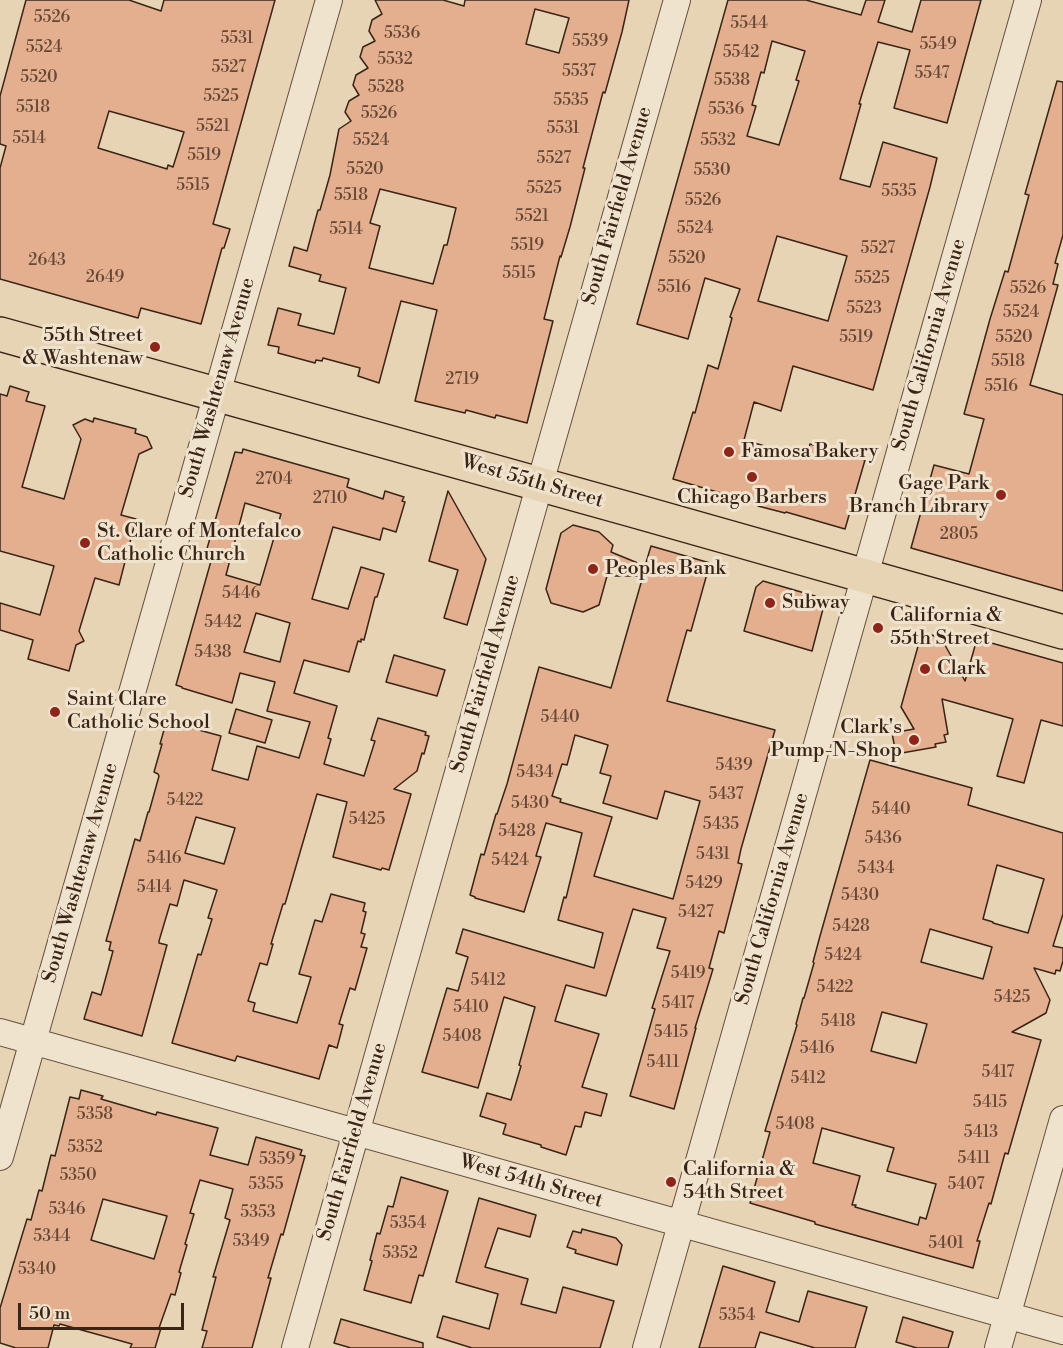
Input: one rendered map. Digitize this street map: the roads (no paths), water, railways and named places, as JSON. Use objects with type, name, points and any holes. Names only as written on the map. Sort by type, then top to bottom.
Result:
[{"type":"main road","name":"West 55th Street","points":[[0,333],[1063,632]]},
{"type":"street","name":"South Washtenaw Avenue","points":[[0,1158],[329,0]]},
{"type":"street","name":"South Fairfield Avenue","points":[[295,1348],[677,0]]},
{"type":"street","name":"South California Avenue","points":[[646,1348],[1028,0]]},
{"type":"street","name":"West 54th Street","points":[[0,1032],[1063,1330]]},
{"type":"street","points":[[998,1348],[1063,1119]]},
{"type":"place","name":"55th Street & Washtenaw","points":[[155,347]]},
{"type":"place","name":"Famosa Bakery","points":[[729,452]]},
{"type":"place","name":"Chicago Barbers","points":[[752,477]]},
{"type":"place","name":"Gage Park Branch Library","points":[[1001,495]]},
{"type":"place","name":"St. Clare of Montefalco Catholic Church","points":[[85,543]]},
{"type":"place","name":"Peoples Bank","points":[[593,569]]},
{"type":"place","name":"Subway","points":[[770,603]]},
{"type":"place","name":"California & 55th Street","points":[[878,628]]},
{"type":"place","name":"Clark","points":[[925,669]]},
{"type":"place","name":"Saint Clare Catholic School","points":[[55,712]]},
{"type":"place","name":"Clark's Pump-N-Shop","points":[[914,740]]},
{"type":"place","name":"California & 54th Street","points":[[671,1182]]}]
